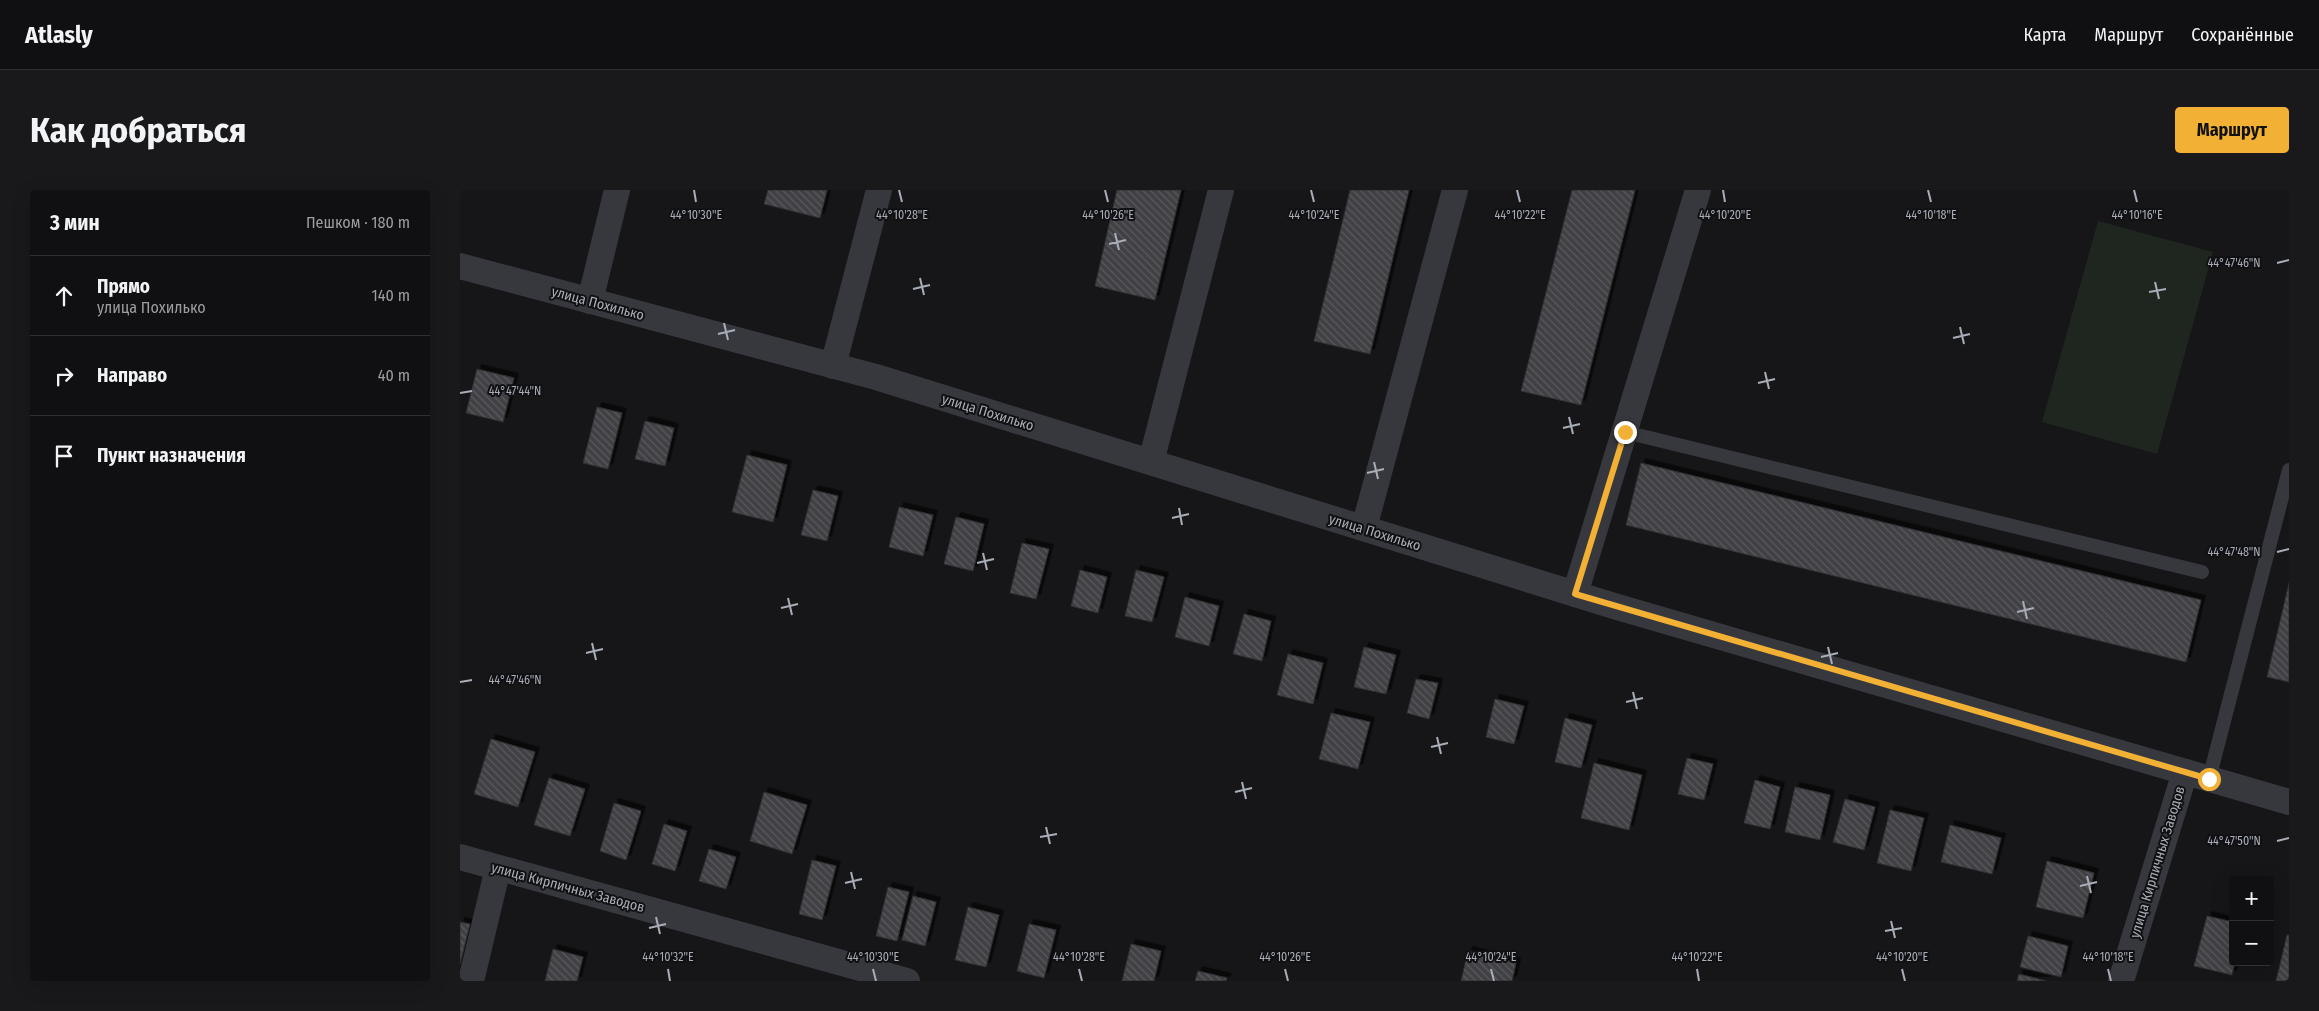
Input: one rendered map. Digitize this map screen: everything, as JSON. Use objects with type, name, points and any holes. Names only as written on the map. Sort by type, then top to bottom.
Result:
[{"type":"street","points":[[590,301],[617,190]]},
{"type":"street","points":[[833,366],[879,190]]},
{"type":"street","points":[[1151,462],[1221,190]]},
{"type":"street","points":[[1364,528],[1455,190]]},
{"type":"street","points":[[1575,594],[1698,190]]},
{"type":"street","name":"улица Похилько","points":[[460,266],[833,366],[1151,462],[1575,594],[2289,802]]},
{"type":"street","name":"улица Кирпичных Заводов","points":[[2121,981],[2197,776]]},
{"type":"street","name":"улица Кирпичных Заводов","points":[[460,858],[907,981]]},
{"type":"street","points":[[471,981],[498,868]]},
{"type":"lane","points":[[1625,432],[2202,572]]},
{"type":"lane","points":[[2197,776],[2289,470]]},
{"type":"shaded area","points":[[2098,221],[2213,252],[2157,454],[2042,422]]},
{"type":"building","points":[[768,190],[827,190],[820,218],[764,204]]},
{"type":"building","points":[[1117,190],[1181,190],[1155,300],[1095,286]]},
{"type":"building","points":[[1350,190],[1409,190],[1370,354],[1314,341]]},
{"type":"building","points":[[1572,190],[1635,190],[1581,405],[1521,391]]},
{"type":"building","points":[[477,369],[514,378],[503,422],[466,413]]},
{"type":"building","points":[[597,407],[622,413],[608,469],[583,463]]},
{"type":"building","points":[[645,421],[674,428],[665,466],[635,459]]},
{"type":"building","points":[[747,455],[787,465],[773,522],[732,512]]},
{"type":"building","points":[[1641,463],[2201,600],[2186,662],[1626,525]]},
{"type":"building","points":[[813,490],[838,496],[827,541],[801,535]]},
{"type":"building","points":[[899,507],[933,515],[923,556],[889,547]]},
{"type":"building","points":[[956,517],[984,524],[973,571],[944,564]]},
{"type":"building","points":[[1022,543],[1049,549],[1036,599],[1010,593]]},
{"type":"building","points":[[1080,570],[1107,577],[1098,613],[1071,606]]},
{"type":"building","points":[[1136,570],[1164,577],[1152,622],[1125,616]]},
{"type":"building","points":[[2289,583],[2289,682],[2267,677]]},
{"type":"building","points":[[1185,597],[1219,606],[1209,646],[1175,637]]},
{"type":"building","points":[[1244,614],[1271,621],[1262,661],[1233,654]]},
{"type":"building","points":[[1364,647],[1396,655],[1386,694],[1354,687]]},
{"type":"building","points":[[1288,654],[1323,663],[1313,704],[1277,695]]},
{"type":"building","points":[[1416,679],[1438,683],[1429,719],[1407,713]]},
{"type":"building","points":[[1495,699],[1524,706],[1514,744],[1486,737]]},
{"type":"building","points":[[1331,713],[1370,722],[1358,769],[1319,759]]},
{"type":"building","points":[[1565,718],[1592,725],[1581,768],[1555,762]]},
{"type":"building","points":[[491,739],[535,752],[518,807],[474,794]]},
{"type":"building","points":[[1687,758],[1713,764],[1704,800],[1678,794]]},
{"type":"building","points":[[1594,763],[1642,775],[1629,830],[1581,818]]},
{"type":"building","points":[[549,778],[585,789],[570,836],[534,825]]},
{"type":"building","points":[[1755,780],[1780,787],[1770,829],[1744,823]]},
{"type":"building","points":[[1795,787],[1830,795],[1820,840],[1785,832]]},
{"type":"building","points":[[764,792],[807,805],[792,854],[750,841]]},
{"type":"building","points":[[1845,799],[1875,807],[1864,850],[1833,842]]},
{"type":"building","points":[[614,803],[641,811],[626,860],[600,851]]},
{"type":"building","points":[[1890,810],[1924,818],[1911,871],[1877,863]]},
{"type":"building","points":[[664,824],[687,831],[675,871],[652,864]]},
{"type":"building","points":[[1950,825],[2001,838],[1992,874],[1941,862]]},
{"type":"building","points":[[709,849],[736,857],[726,889],[699,881]]},
{"type":"building","points":[[812,860],[836,866],[822,920],[799,914]]},
{"type":"building","points":[[2047,861],[2094,873],[2083,918],[2036,907]]},
{"type":"building","points":[[888,887],[909,892],[897,941],[876,936]]},
{"type":"building","points":[[913,896],[936,902],[925,946],[902,940]]},
{"type":"building","points":[[968,907],[999,915],[986,967],[955,960]]},
{"type":"building","points":[[2207,916],[2229,921],[2229,966],[2234,966],[2232,975],[2194,966]]},
{"type":"building","points":[[460,922],[470,924],[460,964]]},
{"type":"building","points":[[1029,924],[1056,930],[1044,978],[1017,971]]},
{"type":"building","points":[[2287,935],[2289,935],[2289,981],[2276,981]]},
{"type":"building","points":[[2028,936],[2068,946],[2061,977],[2020,967]]},
{"type":"building","points":[[1131,944],[1161,951],[1154,981],[1122,981]]},
{"type":"building","points":[[553,949],[583,957],[577,981],[545,981]]},
{"type":"building","points":[[1468,951],[1516,963],[1512,981],[1461,981]]},
{"type":"building","points":[[1198,971],[1227,978],[1226,981],[1195,981]]},
{"type":"building","points":[[2019,974],[2046,981],[2017,981]]},
{"type":"route","points":[[1625,432],[1575,594],[2209,779]]}]
